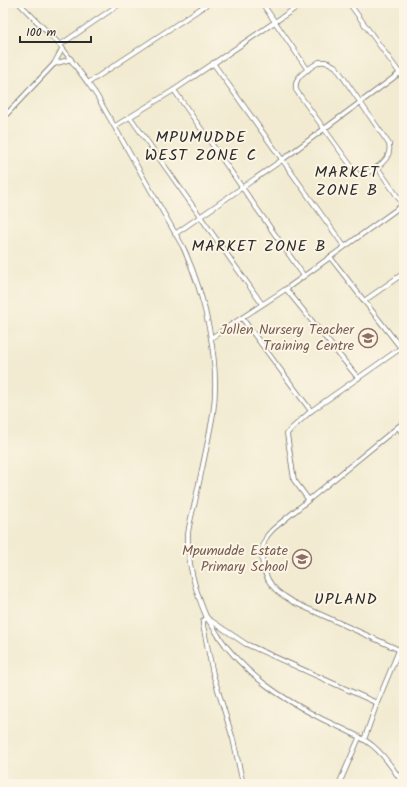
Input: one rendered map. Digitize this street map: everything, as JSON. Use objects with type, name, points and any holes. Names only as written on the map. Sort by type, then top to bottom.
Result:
[{"type":"street","points":[[21,4],[28,3]]},
{"type":"street","points":[[3,118],[54,64],[61,47],[121,3]]},
{"type":"street","points":[[88,83],[209,3]]},
{"type":"street","points":[[262,3],[308,70]]},
{"type":"street","points":[[115,126],[174,90],[303,3]]},
{"type":"street","points":[[349,3],[404,79]]},
{"type":"street","points":[[21,4],[61,47],[88,83],[115,126],[191,265],[198,288],[212,338],[214,378],[213,412],[188,533],[189,556],[194,581],[207,618],[235,657],[250,673],[266,686],[305,710],[362,739],[379,751],[403,783]]},
{"type":"street","points":[[54,64],[70,59]]},
{"type":"street","points":[[319,62],[330,63],[336,67],[361,102],[389,144],[390,148],[388,157],[377,167],[363,175],[358,175],[296,90],[295,84],[297,78],[319,62]]},
{"type":"street","points":[[213,63],[344,246]]},
{"type":"street","points":[[175,234],[282,160],[404,70]]},
{"type":"street","points":[[174,90],[304,276]]},
{"type":"street","points":[[130,117],[262,304]]},
{"type":"street","points":[[212,338],[286,289],[404,204],[377,167]]},
{"type":"street","points":[[330,257],[404,352]]},
{"type":"street","points":[[364,301],[404,273]]},
{"type":"street","points":[[286,289],[358,378]]},
{"type":"street","points":[[242,318],[311,411]]},
{"type":"street","points":[[308,499],[294,480],[287,434],[311,411],[401,348]]},
{"type":"street","points":[[404,422],[278,525],[267,537],[262,551],[263,565],[267,580],[278,592],[293,602],[404,652]]},
{"type":"street","points":[[398,427],[404,436]]},
{"type":"street","points":[[207,618],[246,644],[377,703]]},
{"type":"street","points":[[207,618],[204,620],[203,625],[213,674],[233,739],[244,784]]},
{"type":"street","points":[[339,784],[362,739],[399,650]]},
{"type":"street","points":[[403,783],[404,776]]},
{"type":"place","name":"Jollen Nursery Teacher Training Centre","points":[[368,338]]},
{"type":"place","name":"Mpumudde Estate Primary School","points":[[302,559]]},
{"type":"district","name":"MPUMUDDE WEST ZONE C","points":[[201,146]]},
{"type":"district","name":"MARKET ZONE B","points":[[347,181]]},
{"type":"district","name":"MARKET ZONE B","points":[[259,246]]},
{"type":"district","name":"UPLAND","points":[[346,599]]}]
